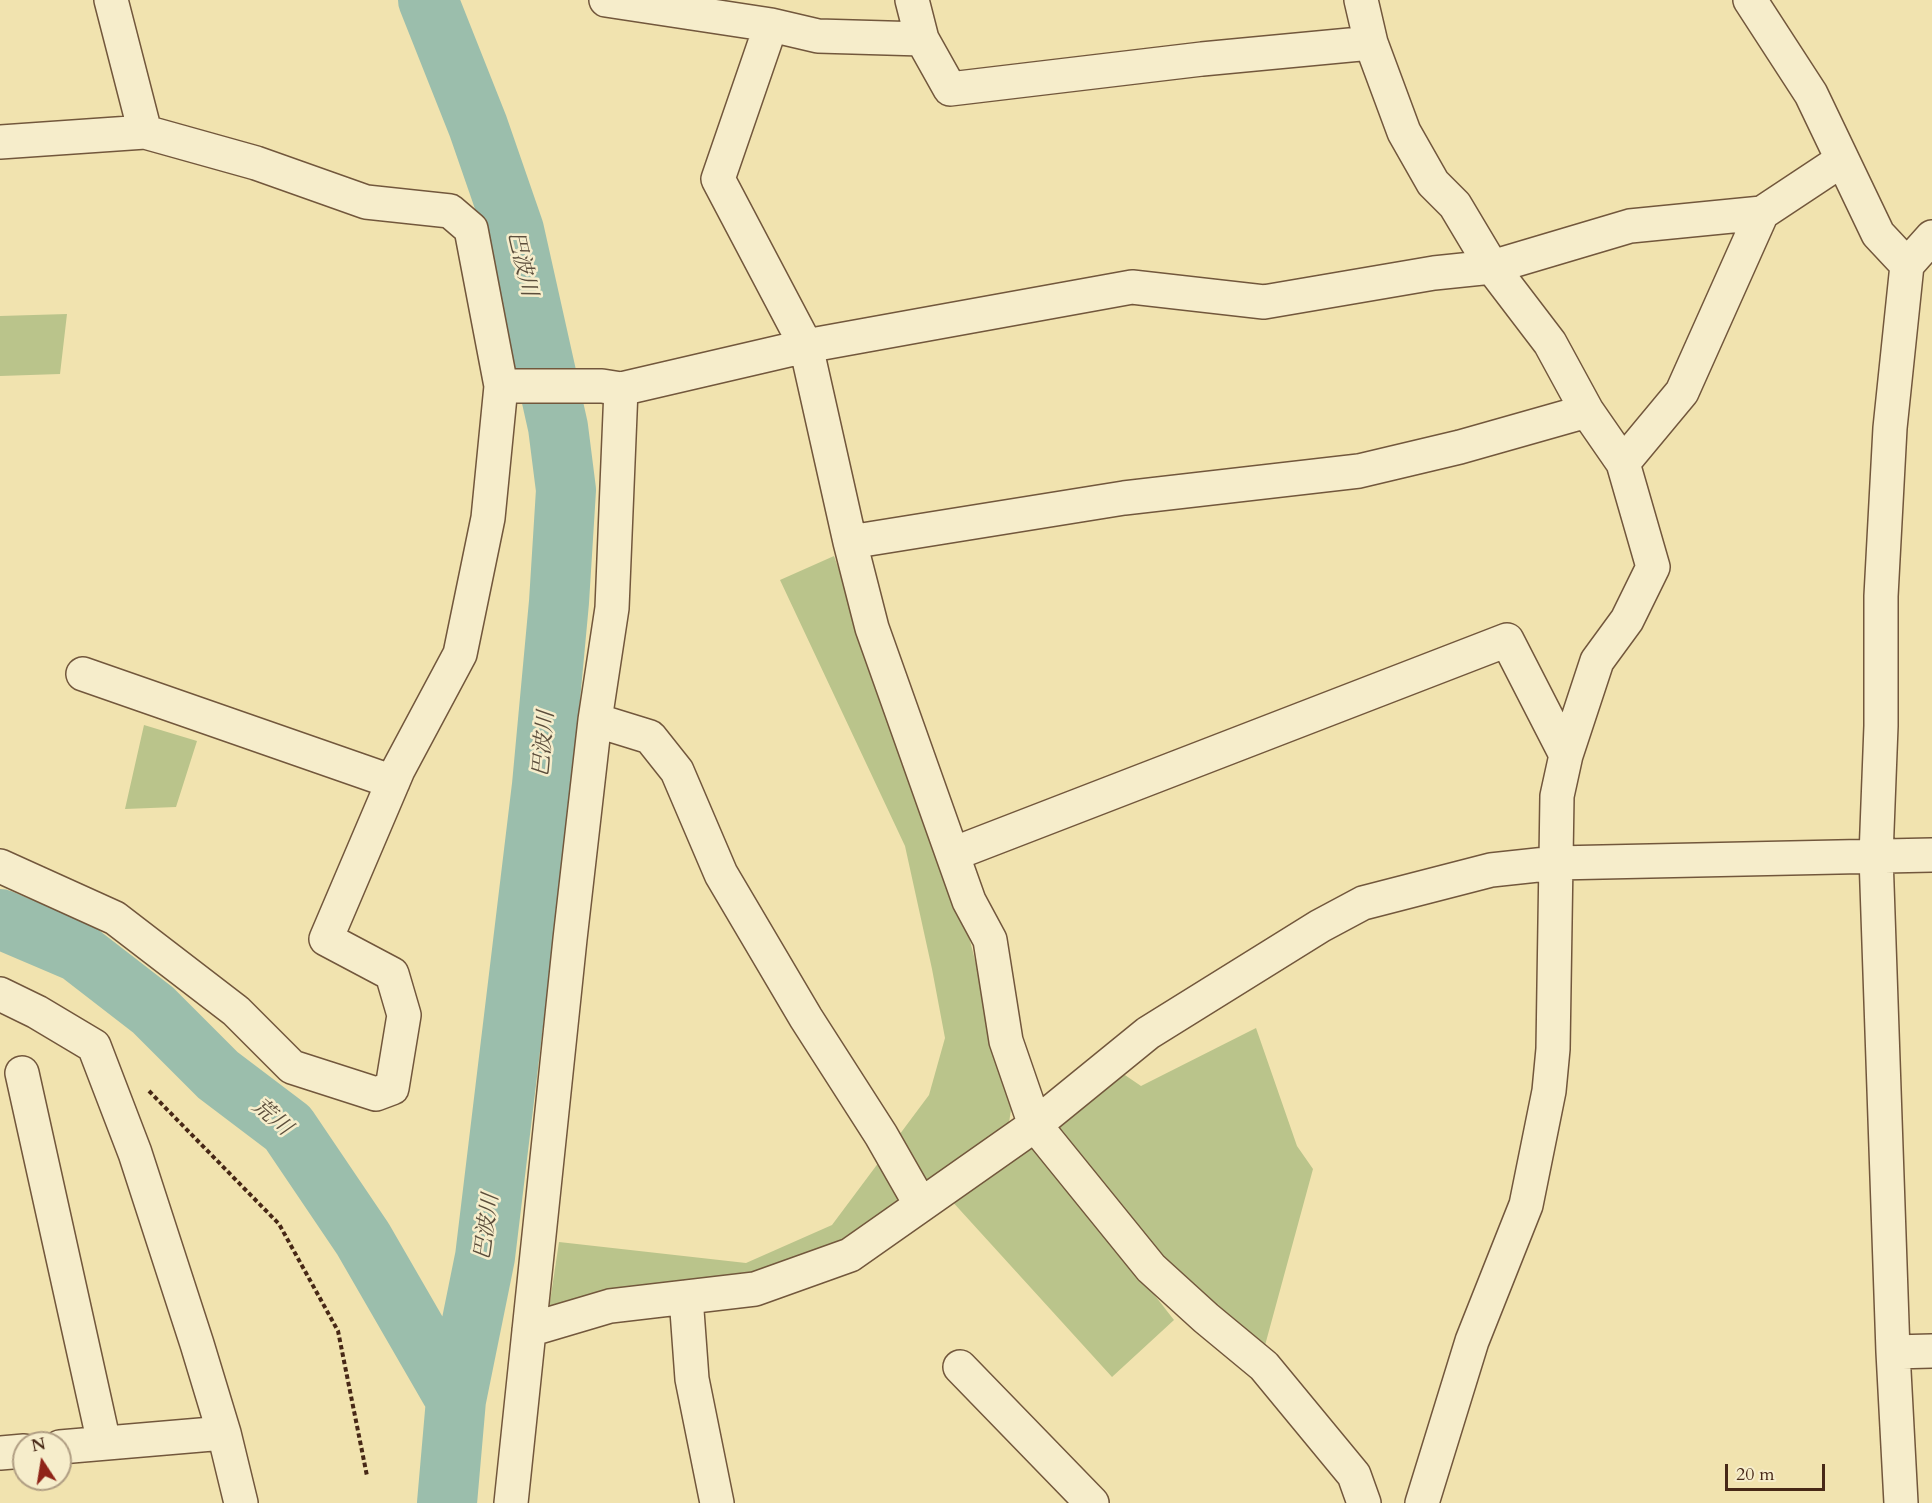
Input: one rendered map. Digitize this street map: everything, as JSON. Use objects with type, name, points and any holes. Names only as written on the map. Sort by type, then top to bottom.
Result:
[{"type":"street","points":[[111,0],[145,132]]},
{"type":"street","points":[[606,0],[771,25],[818,36],[922,39]]},
{"type":"street","points":[[912,0],[922,39],[950,89],[1202,59],[1371,43]]},
{"type":"street","points":[[1361,0],[1371,43],[1404,132],[1433,183],[1455,205],[1492,267],[1550,343],[1587,411],[1623,463],[1653,567],[1628,620],[1597,661],[1566,754],[1557,796],[1553,1049],[1550,1091],[1526,1204],[1472,1341],[1422,1503]]},
{"type":"street","points":[[1750,0],[1811,94],[1878,234],[1907,264]]},
{"type":"street","points":[[771,25],[718,179],[806,346],[850,542],[872,628],[969,901],[990,940],[1006,1041],[1035,1125],[1151,1268],[1264,1366],[1354,1475],[1364,1503]]},
{"type":"street","points":[[0,142],[145,132],[256,163],[366,202],[450,211],[471,229],[515,387],[460,654],[393,782],[326,939],[392,974],[404,1015],[392,1088],[376,1094],[292,1067],[236,1011],[115,918],[0,866]]},
{"type":"street","points":[[515,387],[612,387],[806,346],[1132,287],[1264,303],[1434,273],[1492,267],[1630,226],[1762,213],[1842,160]]},
{"type":"street","points":[[1623,463],[1682,392],[1762,213]]},
{"type":"street","points":[[1901,1503],[1893,1352],[1876,856],[1881,726],[1881,596],[1890,428],[1907,264],[1932,237]]},
{"type":"street","points":[[511,1503],[570,939],[595,720],[612,608],[612,387]]},
{"type":"street","points":[[850,542],[1124,498],[1359,471],[1460,447],[1587,411]]},
{"type":"street","points":[[953,854],[1507,640],[1566,754]]},
{"type":"street","points":[[83,674],[393,782]]},
{"type":"street","points":[[595,720],[650,737],[677,771],[721,874],[806,1018],[881,1135],[921,1205]]},
{"type":"street","points":[[529,1330],[610,1306],[755,1289],[850,1255],[1035,1125],[1148,1033],[1320,926],[1363,903],[1491,870],[1556,863],[1932,855]]},
{"type":"street","points":[[0,994],[37,1012],[94,1046],[135,1154],[224,1432],[241,1503]]},
{"type":"street","points":[[22,1073],[104,1443]]},
{"type":"street","points":[[686,1297],[692,1379],[717,1503]]},
{"type":"street","points":[[1893,1352],[1932,1351]]},
{"type":"street","points":[[960,1367],[1092,1503]]},
{"type":"street","points":[[72,1446],[224,1432]]},
{"type":"path","points":[[143,1087],[152,1093],[279,1224],[338,1331],[367,1476]]},
{"type":"green space","points":[[67,314],[60,374],[0,376],[0,316]]},
{"type":"green space","points":[[834,556],[967,929],[1012,1104],[1007,1135],[844,1250],[753,1279],[549,1308],[559,1242],[746,1263],[832,1225],[929,1095],[945,1038],[905,846],[780,580]]},
{"type":"green space","points":[[144,725],[197,741],[176,807],[125,809]]},
{"type":"green space","points":[[1256,1028],[1297,1146],[1313,1169],[1264,1349],[1168,1269],[1051,1124],[1119,1071],[1141,1086]]},
{"type":"green space","points":[[1030,1136],[1174,1320],[1112,1377],[950,1199]]},
{"type":"waterway","name":"巴波川","points":[[428,0],[478,126],[514,230],[558,427],[566,490],[559,602],[542,785],[485,1257],[456,1400],[447,1503]]},
{"type":"waterway","name":"荒川","points":[[0,919],[78,952],[153,1010],[218,1075],[288,1128],[363,1239],[456,1400]]}]
